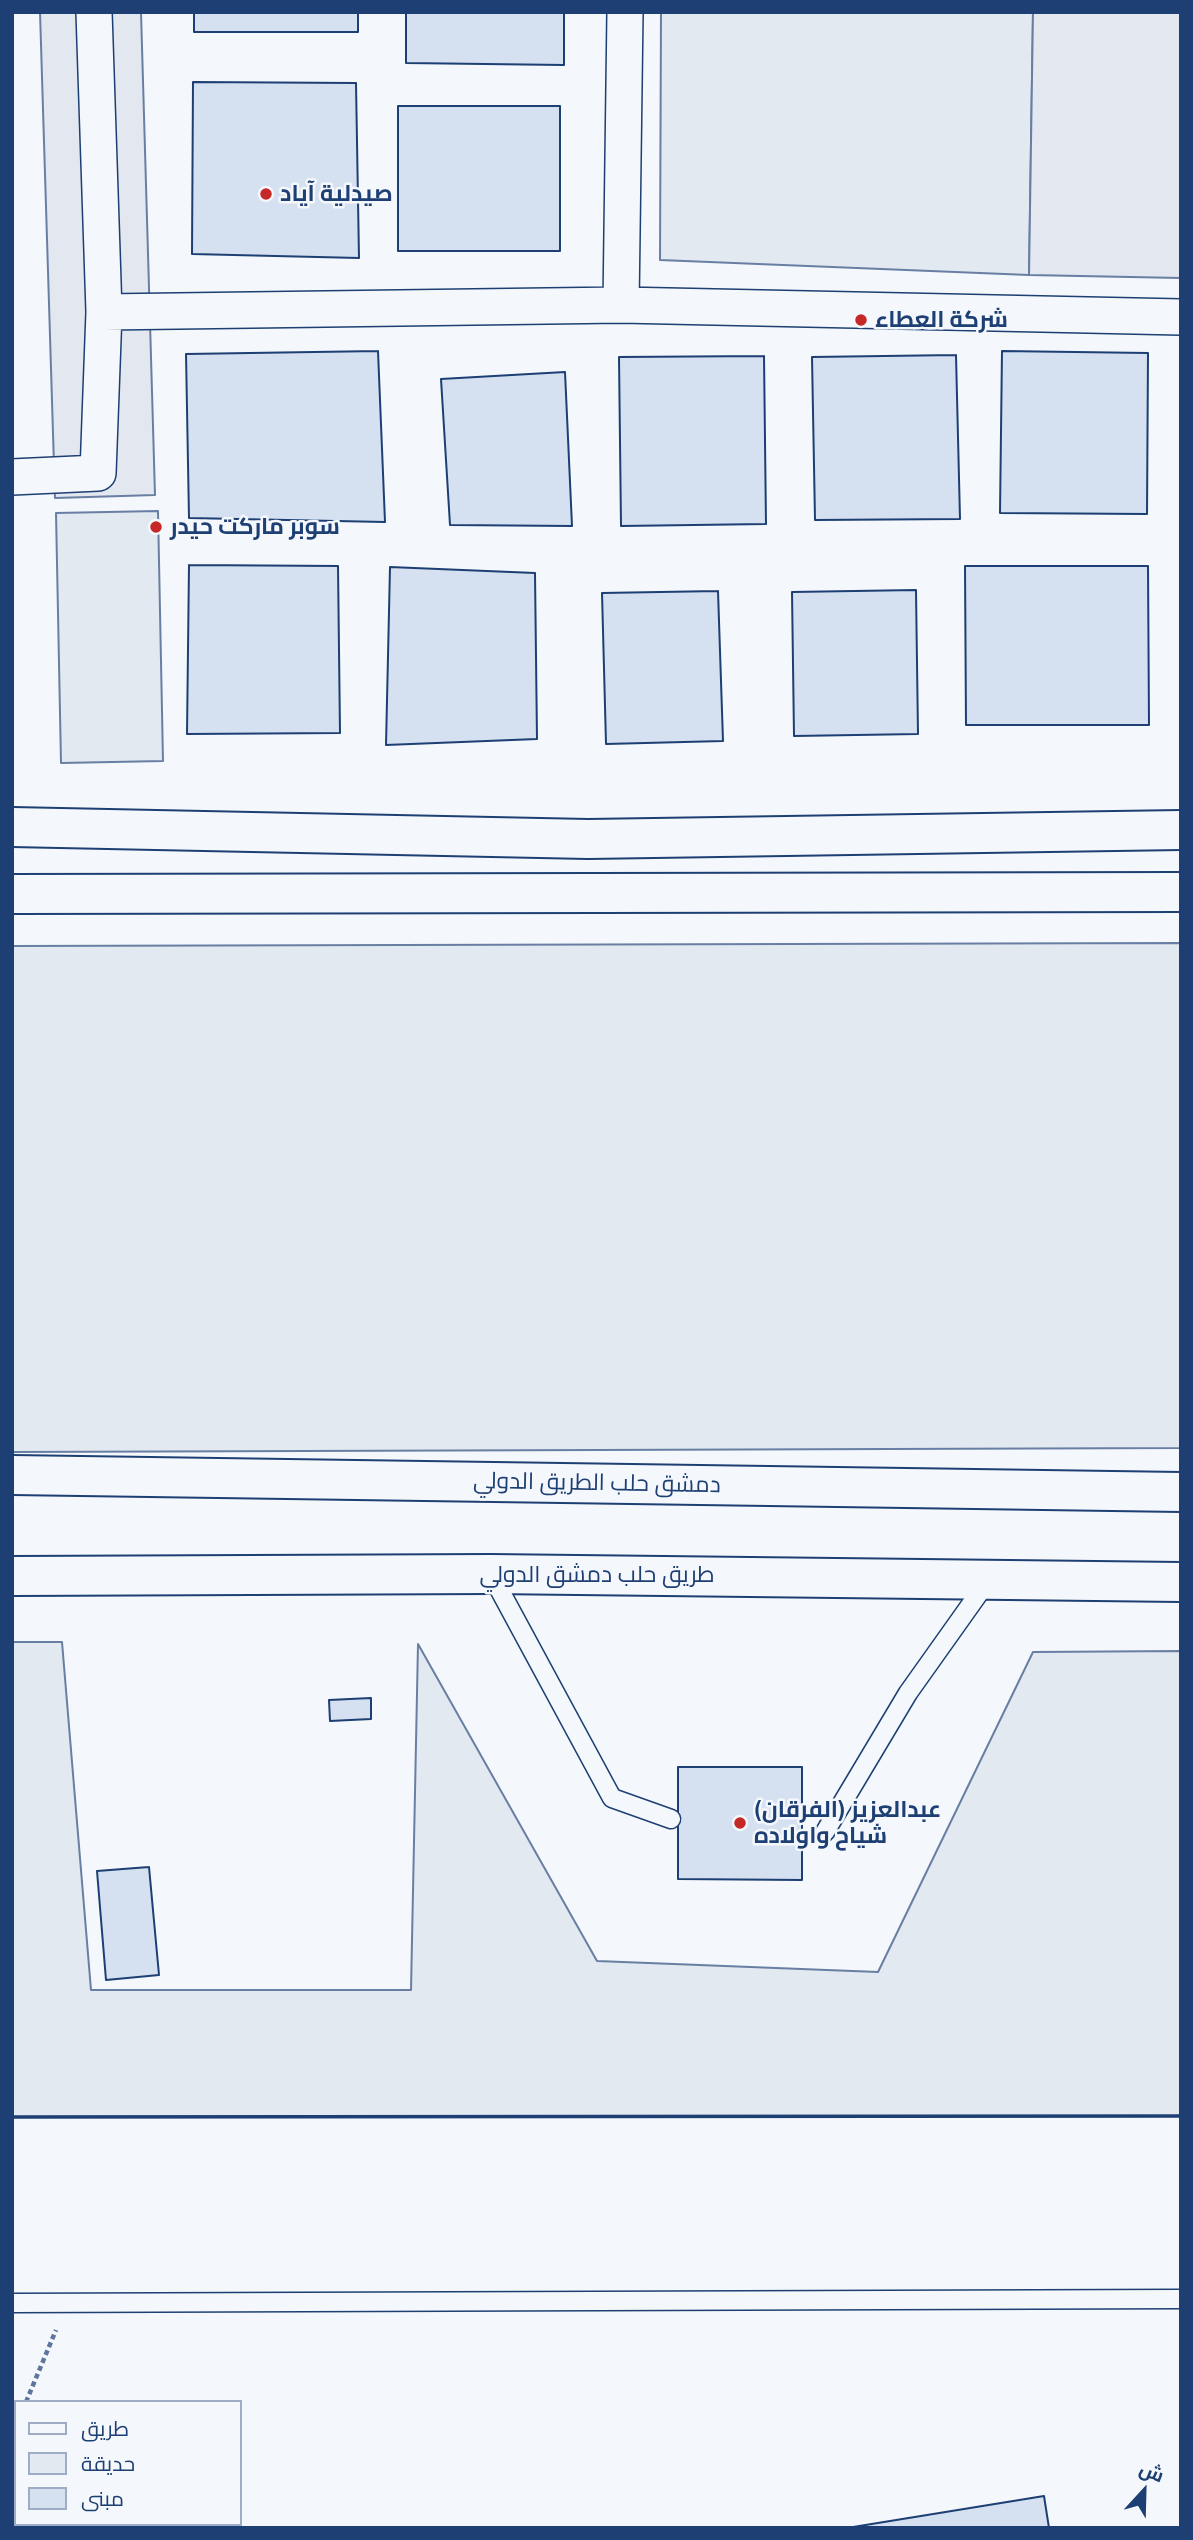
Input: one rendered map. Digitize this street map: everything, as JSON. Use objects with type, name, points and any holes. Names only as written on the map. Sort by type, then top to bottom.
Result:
[{"type":"main road","points":[[12,827],[588,839],[1181,830]]},
{"type":"main road","points":[[12,894],[1181,892]]},
{"type":"main road","name":"دمشق حلب الطريق الدولي","points":[[12,1475],[1181,1492]]},
{"type":"main road","name":"طريق حلب دمشق الدولي","points":[[12,1576],[491,1574],[1181,1582]]},
{"type":"street","points":[[12,477],[98,473],[104,312],[94,12]]},
{"type":"street","points":[[621,305],[625,12]]},
{"type":"street","points":[[104,312],[621,305],[1181,317]]},
{"type":"lane","points":[[491,1574],[612,1798],[671,1819]]},
{"type":"lane","points":[[825,1832],[908,1693],[989,1579]]},
{"type":"lane","points":[[12,2303],[1181,2299]]},
{"type":"path","points":[[27,2400],[67,2303]]},
{"type":"green space","points":[[661,12],[1033,12],[1029,275],[660,260]]},
{"type":"green space","points":[[158,511],[163,761],[61,763],[56,513]]},
{"type":"green space","points":[[1181,943],[1181,1448],[12,1452],[12,946]]},
{"type":"green space","points":[[12,1642],[62,1642],[91,1990],[411,1990],[418,1644],[597,1961],[878,1972],[1033,1652],[1181,1651],[1181,2116],[12,2117]]},
{"type":"shaded area","points":[[40,12],[141,12],[155,495],[55,498]]},
{"type":"shaded area","points":[[1033,12],[1181,12],[1181,278],[1029,275]]},
{"type":"building","points":[[194,12],[358,12],[358,32],[194,32]]},
{"type":"building","points":[[406,12],[564,12],[564,65],[406,63]]},
{"type":"building","points":[[193,82],[356,83],[359,258],[192,254]]},
{"type":"building","points":[[398,106],[560,106],[560,251],[398,251]]},
{"type":"building","points":[[378,351],[385,522],[189,518],[186,354]]},
{"type":"building","points":[[1002,351],[1148,353],[1147,514],[1000,513]]},
{"type":"building","points":[[956,355],[960,519],[815,520],[812,357]]},
{"type":"building","points":[[764,356],[766,524],[621,526],[619,357]]},
{"type":"building","points":[[565,372],[572,526],[450,525],[441,379]]},
{"type":"building","points":[[189,565],[338,566],[340,733],[187,734]]},
{"type":"building","points":[[965,566],[1148,566],[1149,725],[966,725]]},
{"type":"building","points":[[390,567],[535,573],[537,739],[386,745]]},
{"type":"building","points":[[916,590],[918,734],[794,736],[792,592]]},
{"type":"building","points":[[718,591],[723,741],[606,744],[602,593]]},
{"type":"building","points":[[371,1698],[371,1719],[330,1721],[329,1700]]},
{"type":"building","name":"(الفرقان) عبدالعزيز شياح واولاده","points":[[678,1767],[802,1767],[802,1880],[678,1879]]},
{"type":"building","points":[[149,1867],[159,1975],[106,1980],[97,1871]]},
{"type":"building","points":[[1044,2496],[1049,2528],[847,2528]]},
{"type":"wall","points":[[12,2117],[1181,2116]]},
{"type":"place","name":"صيدلية آياد","points":[[266,194]]},
{"type":"place","name":"شركة العطاء","points":[[861,320]]},
{"type":"place","name":"سوبر ماركت حيدر","points":[[156,527]]},
{"type":"place","name":"(الفرقان) عبدالعزيز شياح واولاده","points":[[740,1823]]}]
